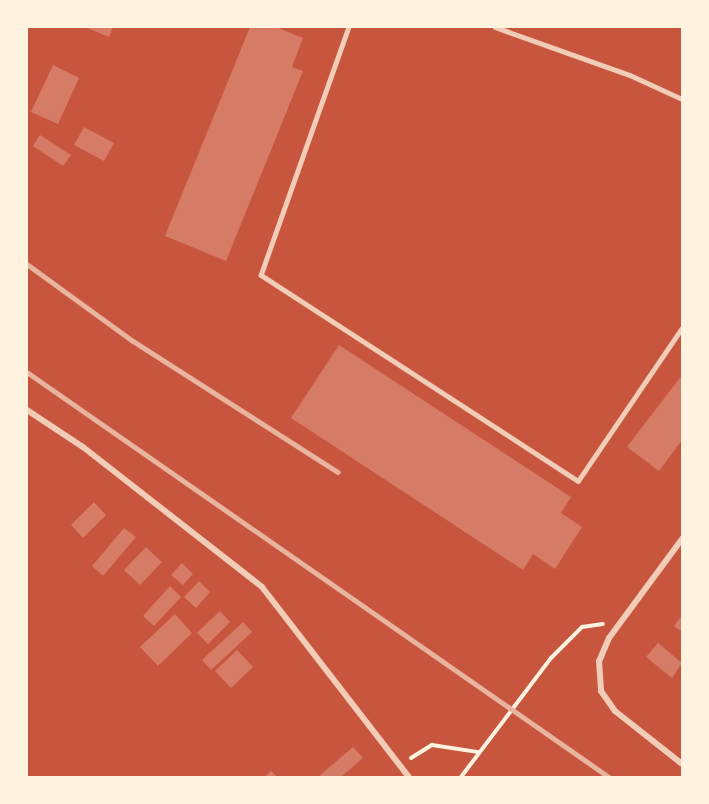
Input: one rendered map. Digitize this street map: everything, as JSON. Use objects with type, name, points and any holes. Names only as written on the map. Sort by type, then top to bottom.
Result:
[{"type":"street","points":[[27,410],[83,447],[262,587],[409,777]]},
{"type":"street","points":[[682,539],[622,622],[599,661],[601,691],[615,711],[682,764]]},
{"type":"lane","points":[[349,27],[261,275],[578,481],[682,328]]},
{"type":"lane","points":[[495,27],[630,75],[682,99]]},
{"type":"path","points":[[461,777],[551,658],[582,627],[622,622]]},
{"type":"path","points":[[402,767],[432,745],[478,752]]},
{"type":"building","points":[[85,27],[113,27],[109,37]]},
{"type":"building","points":[[250,27],[276,27],[303,38],[292,67],[303,71],[226,261],[165,236]]},
{"type":"building","points":[[53,65],[79,78],[58,124],[31,112]]},
{"type":"building","points":[[84,127],[114,143],[104,161],[74,145]]},
{"type":"building","points":[[40,135],[71,155],[63,166],[33,146]]},
{"type":"building","points":[[339,345],[571,497],[561,513],[582,527],[555,569],[533,554],[523,570],[291,418]]},
{"type":"building","points":[[682,375],[682,440],[659,471],[627,447]]},
{"type":"building","points":[[94,502],[106,515],[83,538],[71,525]]},
{"type":"building","points":[[124,528],[136,537],[103,576],[92,566]]},
{"type":"building","points":[[146,547],[162,562],[140,585],[124,570]]},
{"type":"building","points":[[182,563],[193,574],[183,585],[171,575]]},
{"type":"building","points":[[199,581],[210,592],[196,608],[184,597]]},
{"type":"building","points":[[170,586],[181,597],[154,626],[143,616]]},
{"type":"building","points":[[220,611],[230,622],[208,644],[197,633]]},
{"type":"building","points":[[175,614],[192,633],[158,666],[140,647]]},
{"type":"building","points":[[682,615],[682,632],[674,626]]},
{"type":"building","points":[[243,622],[252,632],[211,670],[202,660]]},
{"type":"building","points":[[658,643],[682,663],[672,678],[646,657]]},
{"type":"building","points":[[237,650],[253,667],[231,688],[215,671]]},
{"type":"building","points":[[353,747],[363,758],[341,777],[318,777]]},
{"type":"building","points":[[271,771],[277,777],[265,777]]},
{"type":"railway","points":[[27,264],[133,341],[338,472]]},
{"type":"railway","points":[[27,372],[609,777]]}]
